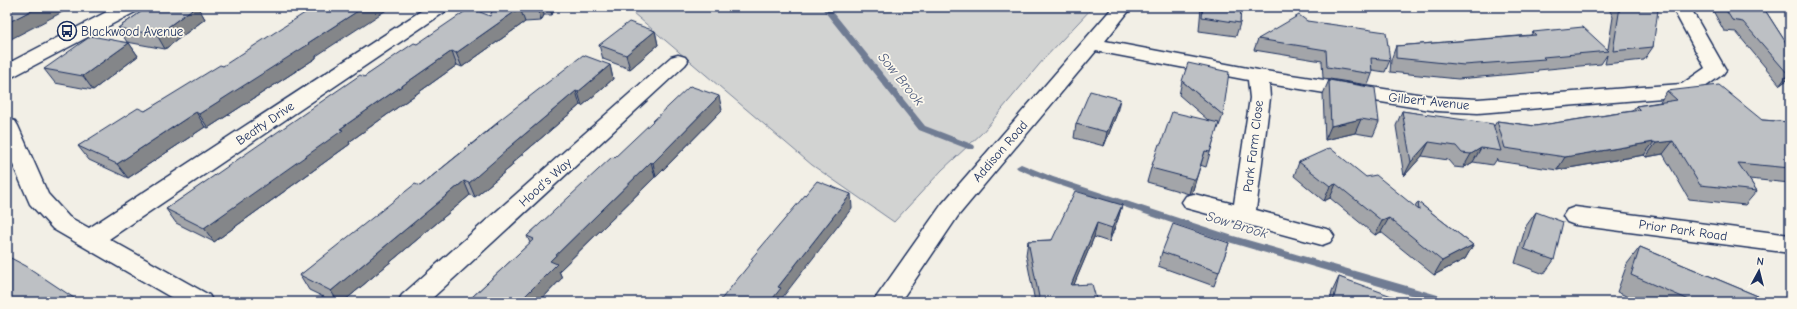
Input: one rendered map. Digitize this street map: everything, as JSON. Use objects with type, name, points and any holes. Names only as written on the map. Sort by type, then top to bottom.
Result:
[{"type":"street","points":[[7,72],[130,7]]},
{"type":"street","name":"Beatty Drive","points":[[91,239],[439,7]]},
{"type":"street","name":"Addison Road","points":[[886,302],[950,210],[1123,7]]},
{"type":"street","name":"Gilbert Avenue","points":[[1092,44],[1258,76],[1437,104],[1471,106],[1687,90],[1716,70],[1681,7]]},
{"type":"street","name":"Hood's Way","points":[[411,302],[678,61]]},
{"type":"street","name":"Park Farm Close","points":[[1244,215],[1260,98],[1258,76]]},
{"type":"street","points":[[7,126],[38,198],[61,223],[200,302]]},
{"type":"street","points":[[1194,202],[1322,236]]},
{"type":"street","name":"Prior Park Road","points":[[1575,216],[1790,244]]},
{"type":"shaded area","points":[[626,7],[1093,7],[1043,60],[982,133],[942,170],[894,222],[812,165]]},
{"type":"building","points":[[7,7],[38,7],[7,23]]},
{"type":"building","points":[[148,7],[195,7],[157,35],[118,28]]},
{"type":"building","points":[[314,7],[364,7],[199,114],[196,112],[117,164],[78,146],[138,108],[145,111],[220,65],[223,66]]},
{"type":"building","points":[[494,7],[538,7],[520,8],[456,53],[452,51],[340,129],[343,130],[204,228],[166,209],[360,75],[364,77],[414,43],[417,44],[470,8],[490,16]]},
{"type":"building","points":[[1203,7],[1241,7],[1240,23],[1202,17]]},
{"type":"building","points":[[1620,7],[1656,7],[1658,10],[1653,47],[1613,51]]},
{"type":"building","points":[[1724,7],[1763,7],[1790,49],[1790,73],[1788,74],[1743,22],[1732,20]]},
{"type":"building","points":[[1299,15],[1307,21],[1386,32],[1390,60],[1371,58],[1372,74],[1327,67],[1326,50],[1258,39]]},
{"type":"building","points":[[629,22],[655,31],[626,55],[599,45]]},
{"type":"building","points":[[1583,27],[1609,51],[1543,57],[1545,59],[1464,65],[1396,58],[1396,46],[1536,35],[1533,32]]},
{"type":"building","points":[[91,36],[129,43],[83,76],[44,69]]},
{"type":"building","points":[[583,55],[610,65],[578,92],[576,91],[469,183],[464,181],[331,291],[300,275],[415,184],[420,186],[498,123],[497,122]]},
{"type":"building","points":[[1188,63],[1229,72],[1223,115],[1182,81]]},
{"type":"building","points":[[1329,80],[1375,88],[1379,122],[1361,119],[1331,126]]},
{"type":"building","points":[[1719,85],[1762,120],[1790,122],[1790,168],[1738,163],[1757,191],[1700,185],[1673,141],[1654,142],[1565,157],[1505,148],[1497,121],[1535,126],[1640,110],[1636,106],[1677,100],[1667,91]]},
{"type":"building","points":[[690,86],[719,96],[653,163],[651,162],[550,261],[557,264],[519,302],[465,302],[534,239],[527,236],[612,157],[614,158]]},
{"type":"building","points":[[1090,91],[1120,99],[1107,132],[1076,124]]},
{"type":"building","points":[[1402,111],[1493,124],[1501,151],[1481,148],[1471,154],[1462,153],[1456,146],[1429,142],[1411,162]]},
{"type":"building","points":[[1172,112],[1219,123],[1210,152],[1205,151],[1196,179],[1151,168]]},
{"type":"building","points":[[1330,148],[1366,177],[1376,175],[1419,210],[1418,202],[1473,245],[1442,261],[1389,218],[1382,221],[1336,184],[1330,186],[1299,162]]},
{"type":"building","points":[[817,181],[851,194],[778,287],[781,288],[770,302],[719,302],[753,260],[751,259]]},
{"type":"building","points":[[1075,191],[1122,205],[1112,228],[1097,223],[1071,285],[1092,284],[1097,302],[1040,302],[1028,241],[1052,240]]},
{"type":"building","points":[[1536,212],[1563,222],[1554,260],[1524,249]]},
{"type":"building","points":[[1173,224],[1229,243],[1219,272],[1162,252]]},
{"type":"building","points":[[1640,247],[1772,302],[1694,302],[1631,275]]},
{"type":"building","points":[[7,256],[26,266],[80,302],[7,302]]},
{"type":"building","points":[[1339,277],[1400,299],[1399,302],[1333,302]]},
{"type":"waterway","name":"Sow Brook","points":[[825,7],[922,128],[971,147]]},
{"type":"waterway","name":"Sow Brook","points":[[1021,167],[1050,179],[1228,238],[1448,302]]},
{"type":"place","name":"Blackwood Avenue","points":[[67,31]]}]
